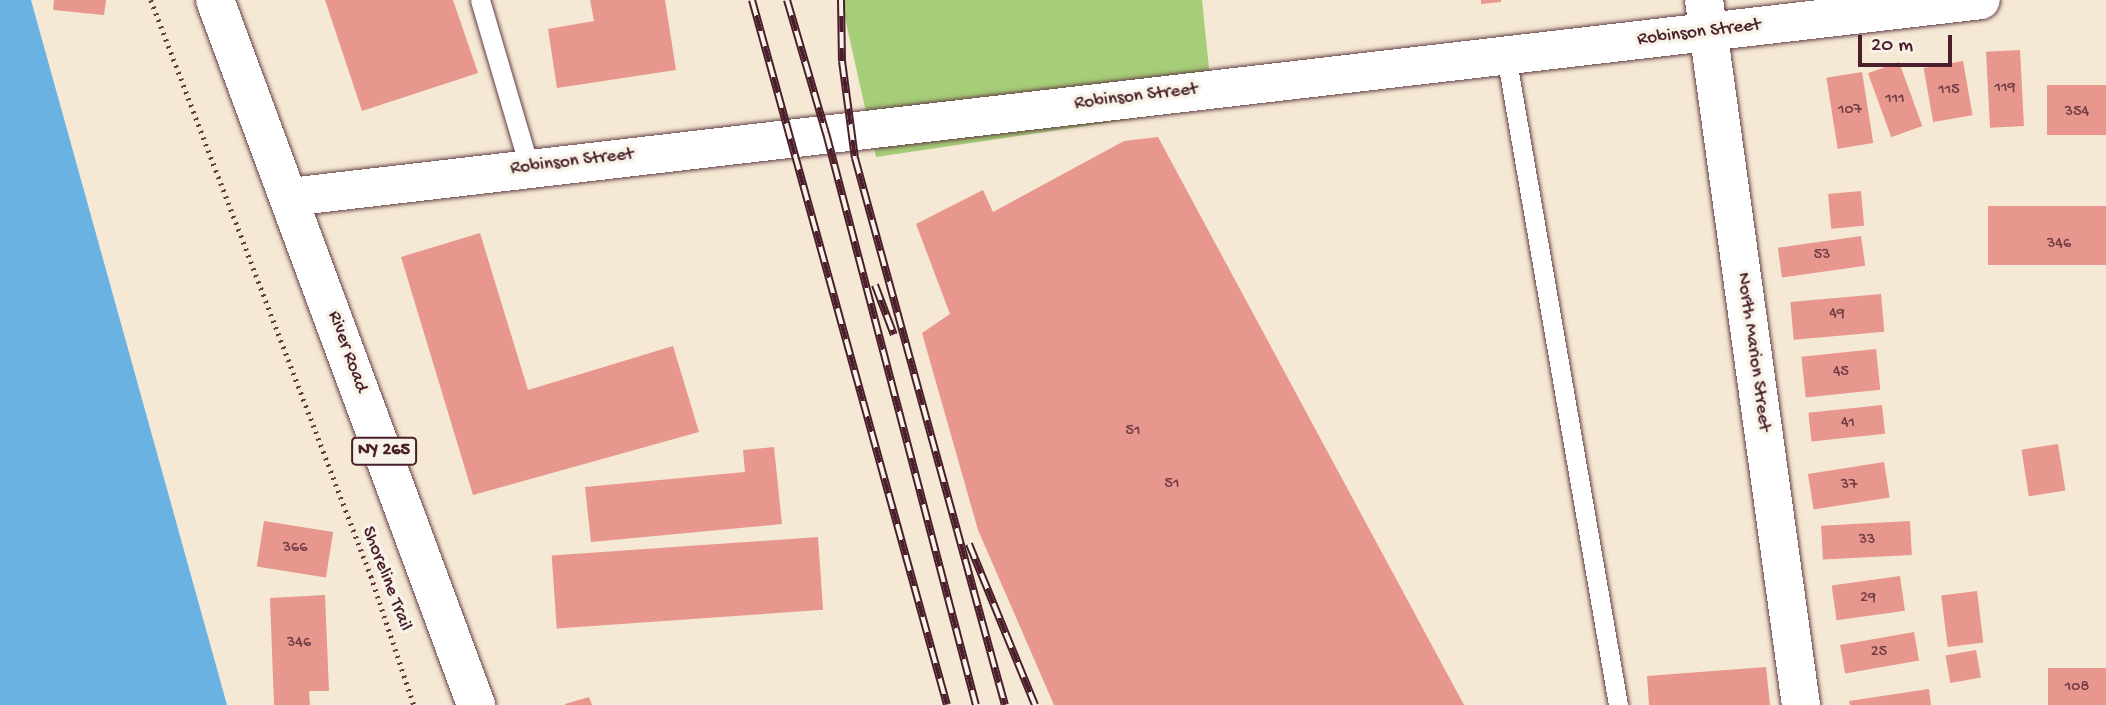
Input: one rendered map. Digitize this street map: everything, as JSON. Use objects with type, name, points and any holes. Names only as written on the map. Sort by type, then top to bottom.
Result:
[{"type":"street","name":"River Road","points":[[215,0],[476,705]]},
{"type":"street","name":"Robinson Street","points":[[290,197],[1506,55],[1706,16],[1981,0]]},
{"type":"street","name":"North Marion Street","points":[[1706,16],[1801,705]]},
{"type":"lane","points":[[480,0],[529,167]]},
{"type":"lane","points":[[1506,55],[1618,705]]},
{"type":"path","name":"Shoreline Trail","points":[[151,0],[400,654],[414,705]]},
{"type":"green space","points":[[841,0],[1202,0],[1213,107],[876,157]]},
{"type":"water","points":[[0,0],[31,0],[227,705],[0,705]]},
{"type":"building","points":[[54,0],[106,0],[104,15],[53,10]]},
{"type":"building","points":[[325,0],[453,0],[478,73],[362,111]]},
{"type":"building","points":[[590,0],[665,0],[676,70],[557,88],[548,29],[594,21]]},
{"type":"building","points":[[1481,0],[1501,0],[1501,2],[1481,4]]},
{"type":"building","points":[[2020,50],[2024,126],[1990,128],[1986,52]]},
{"type":"building","points":[[1963,61],[1973,115],[1933,122],[1924,68]]},
{"type":"building","points":[[1899,62],[1922,126],[1891,137],[1868,73]]},
{"type":"building","points":[[1862,72],[1873,143],[1838,149],[1826,78]]},
{"type":"building","points":[[2047,85],[2106,85],[2106,135],[2047,135]]},
{"type":"building","points":[[1158,137],[1464,705],[1054,705],[978,530],[922,333],[950,314],[916,224],[983,190],[993,212],[1124,141]]},
{"type":"building","points":[[1861,191],[1864,226],[1831,229],[1828,194]]},
{"type":"building","points":[[1988,206],[2106,206],[2106,265],[1988,265]]},
{"type":"building","points":[[480,233],[528,390],[673,346],[699,432],[473,495],[401,257]]},
{"type":"building","points":[[1861,236],[1865,266],[1782,277],[1778,248]]},
{"type":"building","points":[[1881,294],[1884,332],[1794,340],[1790,302]]},
{"type":"building","points":[[1876,349],[1880,390],[1806,398],[1801,357]]},
{"type":"building","points":[[1882,405],[1885,434],[1811,442],[1808,413]]},
{"type":"building","points":[[2058,444],[2065,490],[2029,496],[2021,450]]},
{"type":"building","points":[[774,447],[782,524],[591,542],[585,487],[745,472],[743,450]]},
{"type":"building","points":[[1884,462],[1890,498],[1814,510],[1808,474]]},
{"type":"building","points":[[264,521],[333,532],[326,577],[257,566]]},
{"type":"building","points":[[1910,521],[1912,555],[1823,560],[1821,526]]},
{"type":"building","points":[[818,537],[823,610],[557,628],[552,556]]},
{"type":"building","points":[[1900,576],[1905,611],[1837,620],[1832,586]]},
{"type":"building","points":[[1977,591],[1983,643],[1948,647],[1941,595]]},
{"type":"building","points":[[325,595],[329,691],[309,691],[310,705],[274,705],[270,598]]},
{"type":"building","points":[[1914,632],[1919,661],[1845,674],[1840,645]]},
{"type":"building","points":[[1976,650],[1981,678],[1950,683],[1945,655]]},
{"type":"building","points":[[1766,667],[1770,705],[1649,705],[1647,676]]},
{"type":"building","points":[[2048,668],[2106,668],[2106,705],[2048,705]]},
{"type":"building","points":[[1929,689],[1931,705],[1850,705],[1849,701]]},
{"type":"building","points":[[589,697],[592,705],[565,705],[565,704]]},
{"type":"railway","points":[[752,0],[947,705]]},
{"type":"railway","points":[[787,0],[826,133],[976,705]]},
{"type":"railway","points":[[841,0],[842,61],[855,158],[1005,705]]},
{"type":"railway","points":[[875,285],[894,335]]},
{"type":"railway","points":[[969,544],[1035,705]]}]
